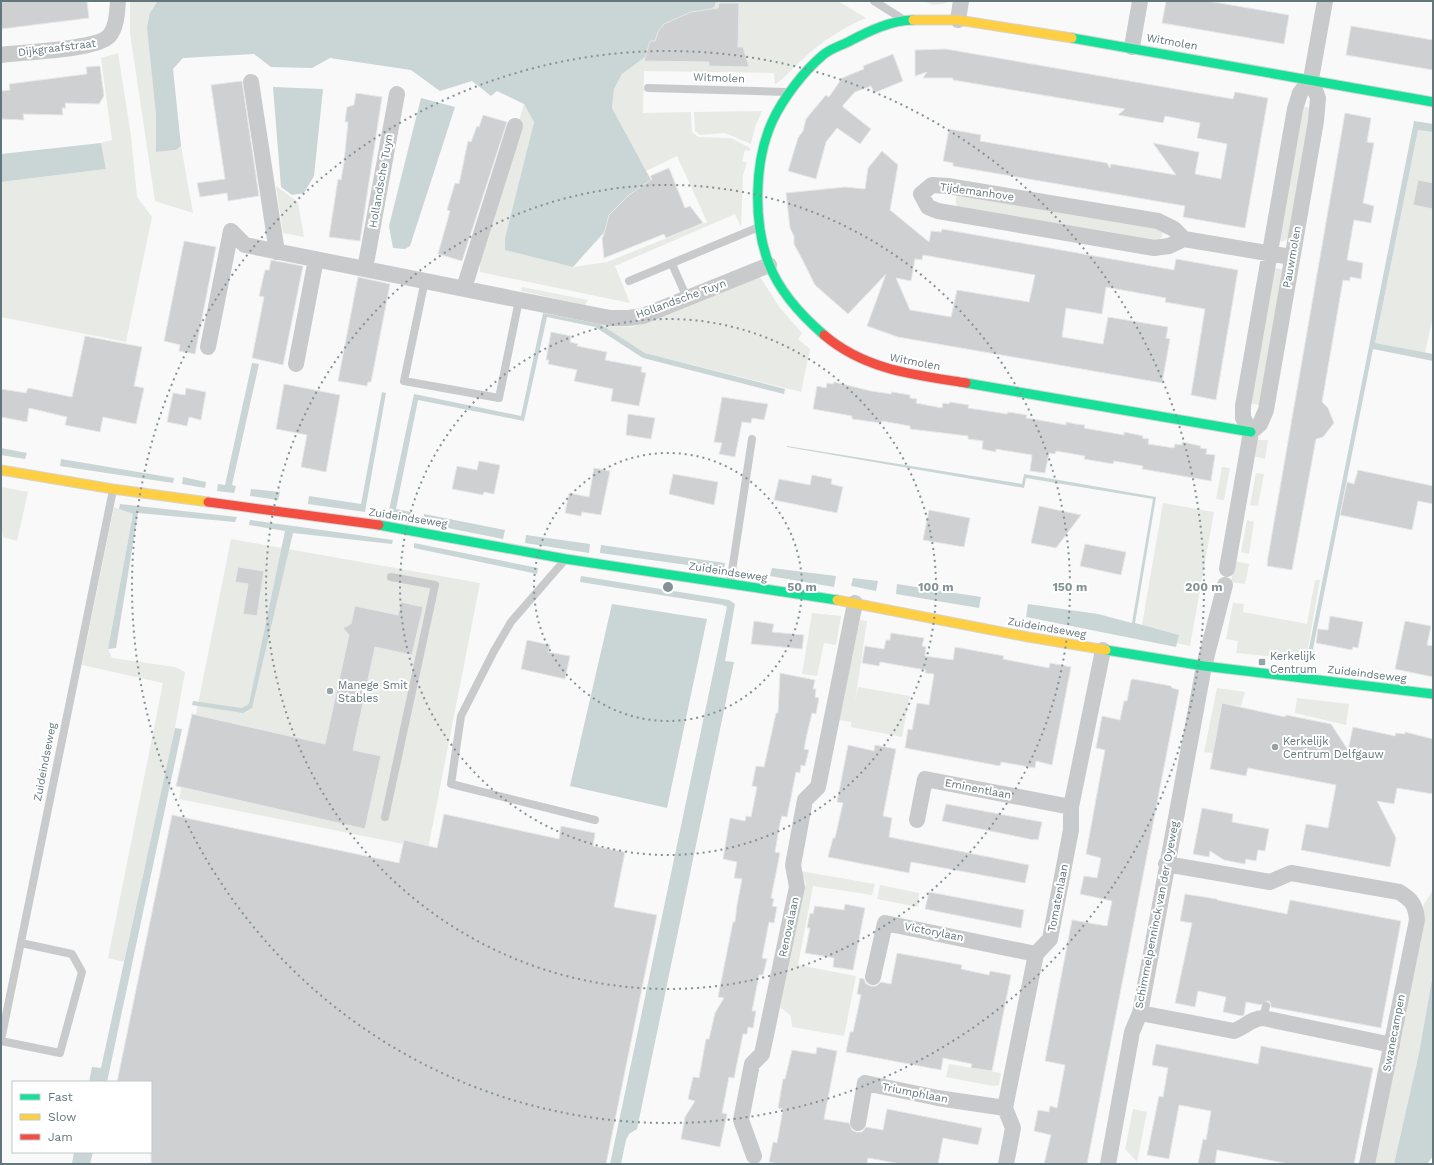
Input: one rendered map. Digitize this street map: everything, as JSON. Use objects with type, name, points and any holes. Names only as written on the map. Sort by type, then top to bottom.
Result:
[{"type":"street","name":"Dijkgraafstraat","points":[[1,55],[87,46],[104,41],[110,35],[116,21],[118,1]]},
{"type":"street","points":[[958,20],[961,1]]},
{"type":"street","points":[[1132,47],[1140,1]]},
{"type":"street","points":[[1251,432],[1243,418],[1243,406],[1269,252],[1294,108],[1300,93],[1311,79],[1325,1]]},
{"type":"street","name":"Witmolen","points":[[1251,432],[894,371],[857,357],[829,339],[804,318],[788,298],[769,265],[760,227],[758,199],[762,153],[772,122],[788,92],[824,54],[866,32],[905,20],[958,20],[1132,47],[1433,102]]},
{"type":"street","name":"Pauwmolen","points":[[1227,569],[1251,432],[1260,424],[1266,410],[1291,257],[1316,121],[1318,98],[1311,79]]},
{"type":"street","points":[[251,82],[277,252]]},
{"type":"street","name":"Hollandsche Tuyn","points":[[365,269],[397,94]]},
{"type":"street","points":[[464,288],[515,126]]},
{"type":"street","name":"Tijdemanhove","points":[[932,185],[948,186],[1158,221],[1174,229],[1184,239],[1169,246],[1154,248],[953,214],[928,207],[921,194],[932,185]]},
{"type":"street","name":"Hollandsche Tuyn","points":[[208,347],[231,231],[245,245],[610,318],[643,316],[769,265]]},
{"type":"street","points":[[1184,239],[1269,252],[1291,257]]},
{"type":"street","points":[[296,364],[316,259]]},
{"type":"street","name":"Zuideindseweg","points":[[1,470],[113,489],[400,528],[566,559],[855,603],[1028,637],[1204,666],[1433,694]]},
{"type":"street","points":[[1204,666],[1225,585]]},
{"type":"street","name":"Renovalaan","points":[[754,1156],[741,1120],[752,1064],[762,1054],[797,888],[793,865],[805,800],[818,787],[855,603]]},
{"type":"street","name":"Tomatenlaan","points":[[1036,954],[1050,939],[1071,830],[1071,807],[1103,650]]},
{"type":"street","name":"Schimmelpenninck van der Oyeweg","points":[[1111,1163],[1132,1032],[1140,1013],[1166,864],[1204,666]]},
{"type":"street","name":"Eminentlaan","points":[[917,820],[925,779],[1071,807]]},
{"type":"street","name":"Swanecampen","points":[[1166,864],[1270,882],[1291,872],[1398,892],[1413,902],[1417,920],[1367,1164]]},
{"type":"street","name":"Victorylaan","points":[[873,977],[885,923],[1036,954]]},
{"type":"street","points":[[1006,1164],[1013,1128],[1005,1108],[1036,954]]},
{"type":"street","points":[[1140,1013],[1234,1031],[1242,1028],[1265,1012],[1392,1045]]},
{"type":"street","name":"Triumphlaan","points":[[858,1123],[865,1083],[938,1098],[1005,1108]]},
{"type":"lane","points":[[874,1],[905,20]]},
{"type":"lane","name":"Witmolen","points":[[648,88],[788,92]]},
{"type":"lane","points":[[629,281],[760,227]]},
{"type":"lane","points":[[672,264],[686,298]]},
{"type":"lane","points":[[425,280],[404,381],[499,398],[519,300]]},
{"type":"lane","points":[[730,585],[752,439]]},
{"type":"lane","name":"Zuideindseweg","points":[[1,1041],[113,489]]},
{"type":"lane","points":[[566,559],[511,622],[494,651],[461,716],[451,784],[595,820]]},
{"type":"lane","points":[[385,817],[435,585],[391,577]]},
{"type":"lane","points":[[1,1041],[60,1053],[82,972],[72,954],[21,943]]},
{"type":"shaded area","points":[[130,1],[170,1],[157,2],[156,152],[176,150],[181,146],[193,213],[155,201],[130,33]]},
{"type":"shaded area","points":[[716,1],[838,1],[866,18],[840,31],[825,41],[799,62],[783,79],[775,84],[774,73],[644,71],[643,113],[691,112],[692,132],[698,137],[731,138],[750,148],[750,151],[745,150],[742,161],[747,163],[743,175],[741,227],[735,214],[615,266],[630,303],[480,272],[480,258],[524,104],[534,122],[505,238],[505,249],[573,267],[607,262],[707,222],[677,156],[646,171],[612,108],[614,89],[622,74],[715,6]]},
{"type":"shaded area","points":[[716,1],[715,6],[622,74],[614,89],[612,108],[651,180],[573,267],[505,250],[505,238],[534,122],[524,104],[497,91],[491,96],[472,81],[440,91],[411,70],[330,58],[312,68],[271,67],[254,54],[183,58],[173,69],[181,146],[176,150],[156,152],[156,114],[147,27],[150,13],[157,2]]},
{"type":"shaded area","points":[[923,1],[948,1],[947,3],[934,5]]},
{"type":"shaded area","points":[[118,53],[131,136],[137,197],[152,217],[126,342],[1,317],[1,182],[106,169],[101,143],[112,140],[101,58]]},
{"type":"shaded area","points":[[273,87],[323,89],[314,176],[304,193],[292,195],[281,187]]},
{"type":"shaded area","points":[[421,98],[455,107],[410,246],[405,249],[393,248],[389,226]]},
{"type":"shaded area","points":[[1300,106],[1311,108],[1288,238],[1282,242],[1279,240]]},
{"type":"shaded area","points":[[762,111],[755,127],[751,144],[725,133],[700,135],[695,131],[694,112]]},
{"type":"shaded area","points":[[1414,121],[1433,124],[1433,132],[1418,130],[1375,343],[1433,354],[1433,361],[1373,349],[1311,659],[1307,658]]},
{"type":"shaded area","points":[[1418,130],[1433,132],[1433,316],[1425,353],[1375,343]]},
{"type":"shaded area","points":[[101,143],[106,169],[1,182],[1,154]]},
{"type":"shaded area","points":[[276,186],[298,202],[304,237],[283,233]]},
{"type":"shaded area","points":[[962,192],[1163,230],[1162,237],[1157,241],[959,208],[956,204],[956,197]]},
{"type":"shaded area","points":[[1275,268],[1281,269],[1283,273],[1260,405],[1249,403]]},
{"type":"shaded area","points":[[760,277],[780,308],[802,333],[798,339],[810,349],[801,392],[645,353],[600,324],[632,327]]},
{"type":"shaded area","points":[[522,287],[588,300],[585,305],[521,291]]},
{"type":"shaded area","points":[[543,313],[600,324],[645,353],[785,389],[784,394],[643,358],[595,327],[547,317],[524,421],[418,400],[396,509],[411,512],[410,519],[388,515],[414,394],[521,416]]},
{"type":"shaded area","points":[[252,363],[259,364],[232,485],[236,486],[234,493],[217,491],[218,484],[225,485]]},
{"type":"shaded area","points":[[382,392],[386,393],[365,512],[308,504],[309,496],[361,504]]},
{"type":"shaded area","points":[[1258,440],[1268,440],[1265,459],[1253,456]]},
{"type":"shaded area","points":[[787,446],[1022,484],[1024,474],[1156,497],[1135,623],[1179,635],[1176,647],[1026,617],[1028,604],[1098,614],[1132,623],[1153,499],[1026,478],[1024,488]]},
{"type":"shaded area","points":[[1,448],[27,453],[25,459],[1,455]]},
{"type":"shaded area","points":[[61,459],[174,478],[173,483],[60,466]]},
{"type":"shaded area","points":[[1222,467],[1230,468],[1224,500],[1216,499]]},
{"type":"shaded area","points":[[1256,473],[1264,474],[1258,506],[1250,505]]},
{"type":"shaded area","points":[[183,477],[206,482],[205,488],[182,484]]},
{"type":"shaded area","points":[[1,487],[28,492],[17,541],[3,537],[1,524]]},
{"type":"shaded area","points":[[251,489],[280,492],[278,500],[250,496]]},
{"type":"shaded area","points":[[1163,503],[1214,512],[1190,646],[1177,643],[1178,635],[1142,625]]},
{"type":"shaded area","points":[[120,504],[237,517],[235,522],[138,513],[116,648],[108,649],[133,514],[119,509]]},
{"type":"shaded area","points":[[114,507],[133,514],[108,649],[112,658],[175,667],[185,672],[175,728],[124,962],[108,958],[163,683],[82,665]]},
{"type":"shaded area","points":[[424,514],[505,530],[503,539],[423,523]]},
{"type":"shaded area","points":[[250,520],[393,540],[392,544],[293,533],[252,708],[243,713],[192,705],[193,701],[242,708],[249,704],[285,531],[249,525]]},
{"type":"shaded area","points":[[1247,520],[1254,522],[1249,554],[1241,552]]},
{"type":"shaded area","points":[[526,535],[590,544],[589,553],[525,543]]},
{"type":"shaded area","name":"Manege Smit Stables","points":[[231,539],[480,583],[428,849],[179,799]]},
{"type":"shaded area","points":[[414,543],[538,568],[537,574],[414,548]]},
{"type":"shaded area","points":[[601,545],[725,563],[724,570],[600,553]]},
{"type":"shaded area","points":[[1234,561],[1249,564],[1245,584],[1231,582]]},
{"type":"shaded area","points":[[772,568],[836,576],[834,587],[770,576]]},
{"type":"shaded area","points":[[581,576],[729,600],[735,604],[725,661],[734,662],[637,1129],[629,1134],[626,1140],[621,1164],[610,1164],[727,607],[723,605],[580,582]]},
{"type":"shaded area","points":[[853,578],[878,581],[876,591],[851,586]]},
{"type":"shaded area","points":[[1315,580],[1320,580],[1306,660],[1236,653],[1238,641],[1226,639],[1233,603],[1244,604],[1243,612],[1307,624]]},
{"type":"shaded area","points":[[897,584],[981,597],[979,608],[896,594]]},
{"type":"shaded area","points":[[612,604],[707,619],[667,808],[570,786]]},
{"type":"shaded area","points":[[812,613],[841,616],[836,645],[824,643],[817,676],[802,674]]},
{"type":"shaded area","points":[[860,620],[867,621],[855,702],[858,687],[910,696],[902,737],[851,727],[851,722],[839,720]]},
{"type":"shaded area","points":[[1217,688],[1245,692],[1241,706],[1222,703],[1213,753],[1204,752]]},
{"type":"shaded area","points":[[1297,698],[1349,704],[1346,725],[1295,713]]},
{"type":"shaded area","points":[[175,728],[182,729],[107,1081],[89,1081],[92,1067],[101,1068]]},
{"type":"shaded area","points":[[800,871],[875,884],[872,895],[813,886],[798,965],[856,976],[844,1036],[792,1027],[791,1016],[780,1008],[806,883]]},
{"type":"shaded area","points":[[880,885],[919,893],[918,907],[877,899]]},
{"type":"shaded area","points":[[1433,890],[1433,974],[1419,1053],[1394,1164],[1374,1164],[1424,904]]},
{"type":"shaded area","points":[[1433,974],[1433,1156],[1427,1164],[1394,1164],[1419,1053]]},
{"type":"shaded area","points":[[949,1064],[1001,1073],[999,1085],[993,1086],[946,1077]]},
{"type":"shaded area","points":[[1133,1109],[1147,1112],[1137,1162],[1125,1149]]},
{"type":"shaded area","points":[[74,1153],[93,1153],[90,1164],[72,1164]]},
{"type":"building","points":[[87,1],[89,18],[1,29],[1,2]]},
{"type":"building","points":[[1166,1],[1208,1],[1289,15],[1284,44],[1162,23]]},
{"type":"building","points":[[719,3],[739,3],[738,47],[743,47],[749,67],[709,66],[709,62],[644,61],[650,41],[655,41],[658,32],[664,24],[691,12],[718,8]]},
{"type":"building","points":[[1351,26],[1433,40],[1433,70],[1346,55]]},
{"type":"building","points":[[946,49],[1233,99],[1235,92],[1268,98],[1245,228],[1183,217],[1185,206],[953,166],[953,163],[943,161],[949,129],[981,135],[980,141],[1107,163],[1110,168],[1111,164],[1176,175],[1153,143],[1199,152],[1195,174],[1221,179],[1227,144],[1197,138],[1200,123],[1165,116],[1163,123],[1118,115],[1125,109],[953,80],[953,78],[923,78],[927,72],[915,76],[915,50]]},
{"type":"building","points":[[893,54],[903,81],[874,93],[871,86],[855,92],[843,105],[843,107],[871,129],[860,144],[837,128],[826,142],[816,179],[788,171],[798,138],[803,131],[806,119],[826,95],[829,97],[842,78],[864,69],[863,66]]},
{"type":"building","points":[[100,66],[104,96],[99,104],[65,103],[66,108],[62,108],[63,115],[23,114],[24,120],[1,119],[1,91],[10,90],[9,84],[87,74],[86,67]]},
{"type":"building","points":[[242,81],[259,196],[228,201],[227,193],[200,197],[197,183],[225,179],[211,85]]},
{"type":"building","points":[[356,93],[382,97],[360,241],[329,237],[338,179],[341,180],[344,162],[348,122],[345,122],[347,107],[354,105]]},
{"type":"building","points":[[1345,113],[1371,118],[1367,142],[1374,143],[1363,203],[1374,206],[1371,223],[1354,220],[1347,260],[1363,263],[1361,279],[1350,277],[1350,281],[1343,280],[1322,402],[1328,408],[1334,423],[1323,437],[1316,439],[1292,570],[1267,566],[1268,557]]},
{"type":"building","points":[[483,115],[507,122],[462,261],[438,254],[450,211],[447,210],[455,183],[459,184],[468,141],[471,142],[477,126],[479,127]]},
{"type":"building","points":[[882,151],[898,165],[890,210],[929,242],[931,231],[941,232],[942,229],[1174,270],[1176,259],[1238,270],[1216,400],[1191,395],[1205,309],[1165,302],[1166,298],[1106,287],[1102,314],[1066,308],[1062,337],[1103,344],[1108,317],[1168,327],[1166,338],[1170,339],[1162,383],[898,337],[867,326],[886,274],[848,314],[815,285],[794,244],[794,236],[790,228],[786,193],[845,187],[865,189],[868,168]],"holes":[[[923,255],[1035,275],[1029,302],[957,290],[951,317],[910,310],[896,278],[911,281],[915,259],[922,260]]]},
{"type":"building","points":[[669,168],[685,208],[690,206],[703,223],[666,238],[664,234],[604,258],[602,237],[609,215],[629,195],[652,179],[650,176]]},
{"type":"building","points":[[1418,180],[1433,183],[1433,209],[1413,205]]},
{"type":"building","points":[[184,241],[216,247],[195,354],[179,351],[180,345],[164,341]]},
{"type":"building","points":[[271,260],[303,266],[283,365],[252,358],[264,297],[259,296],[265,270],[269,270]]},
{"type":"building","points":[[358,277],[390,284],[371,382],[368,382],[367,386],[338,381]]},
{"type":"building","points":[[551,332],[571,336],[570,342],[578,344],[577,346],[607,352],[605,360],[642,367],[641,372],[646,373],[639,406],[611,401],[613,389],[574,381],[577,370],[548,364],[549,360],[546,360]]},
{"type":"building","points":[[85,336],[142,347],[134,386],[144,388],[136,424],[103,417],[100,432],[65,425],[67,417],[29,408],[27,422],[1,417],[1,389],[26,393],[28,388],[72,397]]},
{"type":"building","points":[[834,382],[871,391],[910,395],[910,398],[917,399],[916,403],[942,408],[943,403],[949,404],[950,402],[969,405],[968,408],[1007,414],[1008,412],[1027,415],[1026,418],[1066,425],[1066,422],[1085,425],[1084,428],[1124,435],[1124,432],[1143,436],[1142,438],[1149,439],[1148,444],[1174,448],[1175,444],[1182,445],[1182,442],[1201,446],[1200,448],[1207,449],[1206,454],[1215,455],[1211,481],[1142,469],[1143,466],[1114,461],[1113,464],[1084,459],[1085,456],[1056,451],[1055,454],[1049,453],[1045,473],[1030,471],[1032,455],[996,449],[996,452],[982,449],[983,441],[968,439],[968,436],[910,429],[910,426],[882,421],[881,423],[852,419],[852,416],[813,409],[817,386],[826,388],[827,383],[833,384]]},
{"type":"building","points":[[284,384],[340,395],[326,472],[301,467],[307,435],[276,429]]},
{"type":"building","points":[[186,388],[206,392],[201,420],[189,417],[187,426],[167,422],[173,393],[185,395]]},
{"type":"building","points":[[722,397],[768,404],[764,420],[752,418],[751,423],[742,422],[735,457],[719,454],[722,443],[714,442]]},
{"type":"building","points":[[628,414],[655,418],[651,439],[626,435]]},
{"type":"building","points":[[479,461],[500,465],[494,494],[484,492],[483,495],[452,489],[457,466],[477,470]]},
{"type":"building","points":[[594,468],[610,471],[601,515],[582,512],[581,516],[565,513],[569,493],[589,497]]},
{"type":"building","points":[[1358,470],[1433,486],[1433,504],[1418,501],[1412,530],[1340,515],[1347,482],[1354,484]]},
{"type":"building","points":[[673,474],[718,482],[714,505],[669,494]]},
{"type":"building","points":[[812,475],[832,479],[831,484],[843,487],[837,513],[774,500],[779,479],[810,485]]},
{"type":"building","points":[[1039,506],[1081,515],[1056,548],[1031,543]]},
{"type":"building","points":[[929,510],[970,518],[964,547],[923,540]]},
{"type":"building","points":[[1085,544],[1126,552],[1121,575],[1080,566]]},
{"type":"building","points":[[238,567],[264,571],[257,616],[243,614],[248,584],[235,582]]},
{"type":"building","points":[[401,602],[423,607],[412,655],[375,647],[353,750],[381,756],[365,829],[176,786],[192,714],[325,744],[349,635],[343,628],[351,624],[355,606],[398,615]]},
{"type":"building","points":[[1330,616],[1363,622],[1358,648],[1353,647],[1352,650],[1316,643],[1318,629],[1328,630]]},
{"type":"building","points":[[754,621],[774,624],[772,632],[804,635],[802,649],[751,644]]},
{"type":"building","points":[[1405,621],[1431,626],[1427,645],[1433,646],[1433,677],[1395,669]]},
{"type":"building","points":[[891,633],[924,638],[922,646],[926,647],[925,656],[953,660],[955,647],[1004,656],[1003,659],[1049,668],[1050,663],[1071,667],[1052,765],[1036,761],[1035,768],[1001,762],[1000,766],[905,748],[908,729],[912,730],[917,703],[929,705],[934,674],[925,673],[926,670],[880,662],[879,666],[862,663],[865,646],[884,649],[886,640],[890,640]]},
{"type":"building","points":[[527,640],[550,645],[548,652],[570,656],[565,679],[521,669]]},
{"type":"building","points":[[780,673],[815,680],[813,689],[816,689],[815,697],[819,698],[816,714],[812,713],[807,734],[804,749],[809,750],[805,766],[801,765],[800,773],[796,772],[787,817],[782,816],[780,823],[775,852],[780,853],[771,898],[774,899],[772,906],[777,907],[774,923],[769,922],[762,958],[767,959],[763,975],[759,975],[752,1011],[756,1011],[753,1028],[748,1027],[747,1034],[743,1034],[734,1078],[729,1077],[722,1113],[727,1114],[720,1147],[681,1139],[685,1117],[695,1101],[688,1099],[693,1077],[699,1078],[706,1039],[709,1039],[715,1013],[724,998],[718,997],[733,922],[735,922],[742,879],[734,878],[737,862],[723,859],[730,818],[745,821],[746,816],[751,817],[757,787],[752,786],[756,766],[764,767],[776,713],[778,713]]},
{"type":"building","points":[[1133,679],[1171,686],[1172,688],[1179,690],[1087,1164],[1044,1164],[1051,1135],[1034,1131],[1038,1110],[1049,1112],[1050,1106],[1057,1108],[1065,1065],[1045,1061],[1072,920],[1107,926],[1112,901],[1080,894],[1084,876],[1097,878],[1101,858],[1086,854],[1105,750],[1096,748],[1102,716],[1120,720],[1124,701],[1127,701],[1131,680]]},
{"type":"building","points":[[1222,703],[1285,717],[1286,715],[1331,724],[1348,750],[1353,727],[1395,736],[1396,733],[1405,734],[1405,732],[1433,739],[1433,794],[1397,788],[1394,804],[1377,801],[1396,838],[1390,867],[1301,850],[1306,824],[1328,828],[1336,785],[1248,768],[1246,776],[1210,769]]},
{"type":"building","points":[[848,745],[874,751],[875,745],[896,749],[883,816],[892,818],[889,837],[1029,865],[1025,883],[911,862],[909,873],[828,857],[833,838],[835,838],[843,803],[837,802]]},
{"type":"building","points":[[946,804],[1042,822],[1038,840],[942,821]]},
{"type":"building","points":[[1202,808],[1233,814],[1232,822],[1269,829],[1265,851],[1258,850],[1256,861],[1246,859],[1245,864],[1224,860],[1210,851],[1209,857],[1193,854]]},
{"type":"building","points":[[444,814],[559,839],[561,826],[595,833],[593,846],[625,852],[614,907],[657,915],[606,1164],[151,1164],[152,1081],[117,1081],[172,815],[399,863],[404,840],[437,848]]},
{"type":"building","points":[[929,892],[1024,910],[1021,928],[925,909]]},
{"type":"building","points":[[1185,894],[1217,899],[1287,914],[1290,900],[1401,921],[1381,1028],[1271,1007],[1270,1002],[1267,1001],[1261,1005],[1246,1002],[1244,1015],[1242,1016],[1223,1012],[1226,997],[1198,991],[1195,1007],[1175,1003],[1192,923],[1180,921]]},
{"type":"building","points":[[845,904],[865,908],[853,970],[833,967],[834,958],[805,953],[810,928],[807,928],[810,913],[813,914],[815,906],[844,910]]},
{"type":"building","points":[[897,953],[962,965],[961,969],[989,975],[990,971],[1011,975],[992,1071],[971,1068],[972,1064],[943,1058],[941,1070],[846,1052],[850,1032],[853,1032],[861,995],[857,994],[860,978],[864,979],[866,984],[871,986],[876,986],[881,982],[891,984]]},
{"type":"building","points":[[1156,1044],[1258,1064],[1261,1046],[1373,1068],[1354,1164],[1289,1164],[1217,1150],[1215,1164],[1198,1164],[1203,1139],[1206,1140],[1211,1111],[1179,1105],[1169,1159],[1147,1155],[1159,1096],[1163,1097],[1168,1068],[1152,1065]]},
{"type":"building","points":[[817,1047],[837,1051],[824,1119],[849,1123],[852,1130],[856,1132],[862,1132],[866,1127],[883,1130],[887,1109],[982,1128],[978,1145],[943,1138],[938,1164],[901,1164],[868,1158],[867,1164],[780,1164],[769,1162],[773,1142],[777,1143],[783,1109],[778,1108],[783,1079],[785,1079],[792,1050],[816,1054]]},
{"type":"traffic: fast","points":[[824,335],[800,312],[785,294],[774,275],[764,248],[758,212],[758,193],[759,174],[766,138],[772,122],[788,94],[823,55],[832,49],[879,27],[896,22],[913,20]]},
{"type":"traffic: fast","points":[[1072,38],[1433,102]]},
{"type":"traffic: fast","points":[[966,383],[1251,432]]},
{"type":"traffic: fast","points":[[379,525],[566,559],[837,600]]},
{"type":"traffic: fast","points":[[1106,650],[1204,666],[1433,694]]},
{"type":"traffic: slow","points":[[913,20],[958,20],[1072,38]]},
{"type":"traffic: slow","points":[[1,470],[113,489],[208,502]]},
{"type":"traffic: slow","points":[[837,600],[1028,637],[1106,650]]},
{"type":"traffic: jam","points":[[824,335],[840,347],[856,356],[891,369],[909,374],[966,383]]},
{"type":"traffic: jam","points":[[208,502],[379,525]]},
{"type":"place","name":"Kerkelijk Centrum","points":[[1262,662]]},
{"type":"place","name":"Manege Smit Stables","points":[[330,691]]},
{"type":"place","name":"Kerkelijk Centrum Delfgauw","points":[[1275,747]]}]
